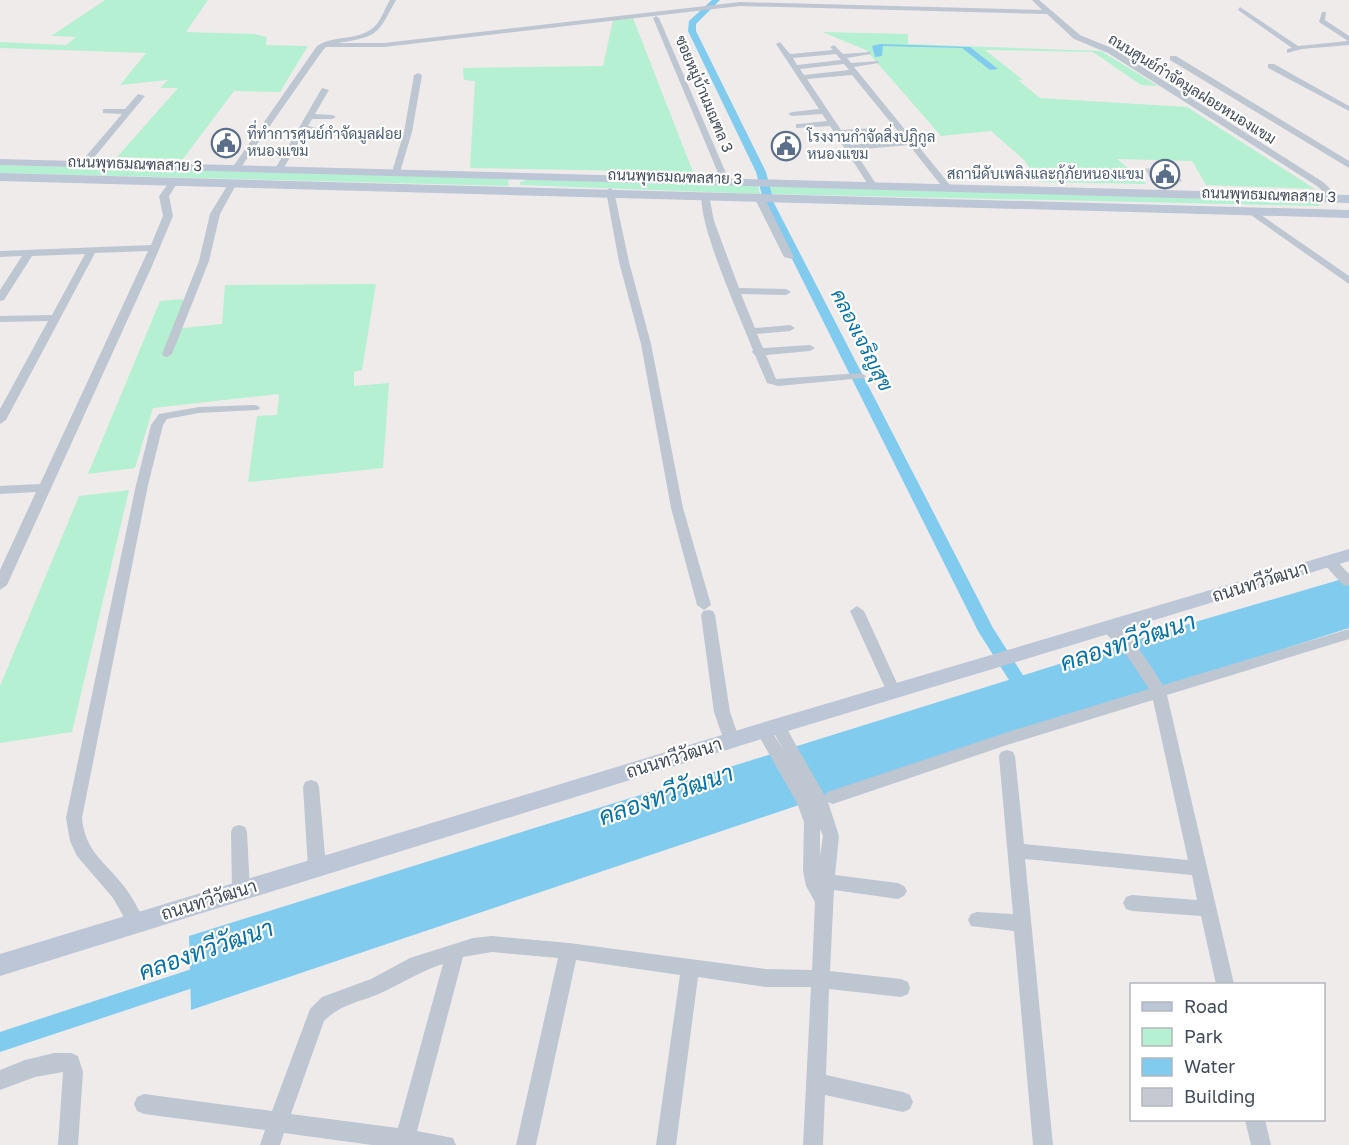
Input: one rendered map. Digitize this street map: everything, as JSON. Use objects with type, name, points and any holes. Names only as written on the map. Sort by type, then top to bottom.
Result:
[{"type":"main road","name":"ถนนพุทธมณฑลสาย 3","points":[[0,162],[872,184],[1343,199]]},
{"type":"main road","points":[[524,191],[516,188],[515,182],[519,177],[529,175]]},
{"type":"main road","name":"ถนนพุทธมณฑลสาย 3","points":[[0,177],[524,191],[610,191],[1349,214]]},
{"type":"main road","points":[[1343,199],[1349,214]]},
{"type":"main road","name":"ถนนทวีวัฒนา","points":[[0,965],[771,728],[1349,555]]},
{"type":"street","points":[[237,168],[324,45],[330,41],[361,36],[373,30],[379,26],[393,0]]},
{"type":"street","name":"ถนนศูนย์กำจัดมูลฝอยหนองแขม","points":[[1035,0],[1077,37],[1111,51],[1343,199]]},
{"type":"street","points":[[324,45],[397,44],[704,7],[754,4],[1048,12]]},
{"type":"street","points":[[1240,9],[1294,50],[1349,43]]},
{"type":"street","points":[[1324,13],[1321,21],[1349,39]]},
{"type":"street","name":"ซอยหมู่บ้านมณฑล 3","points":[[656,18],[725,180]]},
{"type":"street","points":[[373,30],[397,44]]},
{"type":"street","points":[[780,44],[872,184]]},
{"type":"street","points":[[796,67],[867,54]]},
{"type":"street","points":[[788,56],[875,63]]},
{"type":"street","points":[[1173,58],[1349,165]]},
{"type":"street","points":[[803,77],[844,59]]},
{"type":"street","points":[[844,59],[947,187]]},
{"type":"street","points":[[1271,66],[1349,109]]},
{"type":"street","points":[[396,172],[408,132],[418,75]]},
{"type":"street","points":[[279,169],[325,90]]},
{"type":"street","points":[[84,164],[141,96]]},
{"type":"street","points":[[106,111],[129,112]]},
{"type":"street","points":[[792,114],[824,111]]},
{"type":"street","points":[[309,116],[332,117]]},
{"type":"street","points":[[799,126],[832,123]]},
{"type":"street","points":[[303,127],[338,134]]},
{"type":"street","points":[[838,132],[872,130]]},
{"type":"street","points":[[848,148],[911,142]]},
{"type":"street","points":[[0,585],[42,488],[154,249],[168,216],[164,196],[174,182]]},
{"type":"street","points":[[168,354],[204,261],[215,214],[233,183]]},
{"type":"street","points":[[610,191],[624,262],[646,345],[677,508],[706,610],[722,712],[732,741]]},
{"type":"street","points":[[705,195],[712,230],[758,351],[773,382],[854,376]]},
{"type":"street","points":[[765,197],[789,258]]},
{"type":"street","points":[[1251,211],[1349,281]]},
{"type":"street","points":[[0,254],[154,249]]},
{"type":"street","points":[[0,420],[6,399],[57,318],[92,250]]},
{"type":"street","points":[[0,298],[29,252]]},
{"type":"street","points":[[736,291],[786,292]]},
{"type":"street","points":[[0,319],[57,318]]},
{"type":"street","points":[[751,331],[790,328]]},
{"type":"street","points":[[758,351],[810,348]]},
{"type":"street","points":[[136,922],[120,895],[82,852],[74,835],[74,818],[142,485],[157,425],[164,416],[199,410],[254,408]]},
{"type":"street","points":[[0,490],[42,488]]},
{"type":"street","points":[[1329,561],[1348,582]]},
{"type":"street","points":[[856,611],[894,693]]},
{"type":"street","points":[[1109,628],[1129,648],[1158,691],[1225,983]]},
{"type":"street","points":[[819,799],[1158,691],[1349,634]]},
{"type":"street","points":[[771,728],[787,758],[819,799]]},
{"type":"street","points":[[1007,756],[1044,1145]]},
{"type":"street","points":[[311,787],[317,867]]},
{"type":"street","points":[[813,1145],[824,901],[820,881],[810,858],[812,822],[819,799]]},
{"type":"street","points":[[239,832],[240,891]]},
{"type":"street","points":[[1016,851],[1197,868]]},
{"type":"street","points":[[820,881],[898,891]]},
{"type":"street","points":[[1132,903],[1208,909]]},
{"type":"street","points":[[977,920],[1022,923]]},
{"type":"street","points":[[270,1145],[317,1015],[328,1003],[376,986],[416,964],[472,946],[492,944],[569,951],[765,978],[820,979],[901,988]]},
{"type":"street","points":[[403,1142],[456,951]]},
{"type":"street","points":[[526,1145],[569,951]]},
{"type":"street","points":[[666,1145],[690,967]]},
{"type":"street","points":[[0,1080],[62,1061],[71,1063],[74,1072],[68,1145]]},
{"type":"street","points":[[816,1083],[903,1102]]},
{"type":"street","points":[[144,1104],[278,1121],[403,1142],[446,1145]]},
{"type":"street","points":[[1255,1121],[1261,1145]]},
{"type":"green space","points":[[105,0],[208,0],[186,32],[254,34],[267,37],[266,45],[308,46],[280,92],[234,91],[183,159],[117,157],[178,88],[160,88],[168,80],[120,85],[146,53],[0,48],[0,42],[66,45],[76,37],[51,36]]},
{"type":"green space","points":[[633,18],[693,172],[470,168],[475,81],[464,80],[463,68],[603,66],[613,20]]},
{"type":"green space","points":[[822,32],[908,34],[908,44],[1101,51],[1158,86],[1141,85],[1093,52],[985,50],[1023,80],[1018,80],[1040,98],[1187,107],[1315,189],[1206,185],[1192,161],[1117,159],[1147,184],[1039,182],[1025,161],[991,131],[941,136],[866,50]]},
{"type":"green space","points":[[0,165],[512,178],[508,181],[509,186],[0,173]]},
{"type":"green space","points":[[528,179],[758,186],[760,194],[520,185],[520,182]]},
{"type":"green space","points":[[770,185],[1314,201],[1321,206],[770,194]]},
{"type":"green space","points":[[376,284],[362,370],[354,372],[354,386],[389,383],[383,468],[248,482],[257,416],[277,415],[279,394],[153,408],[135,468],[88,474],[160,301],[183,299],[183,328],[222,324],[225,285]]},
{"type":"green space","points":[[129,490],[72,732],[0,743],[0,686],[79,496]]},
{"type":"water","points":[[880,44],[970,47],[998,69],[990,70],[962,48],[883,46],[882,56],[875,57],[872,46]]},
{"type":"water","points":[[1349,577],[1349,628],[882,777],[191,1010],[189,936],[1168,630]]},
{"type":"building","name":"สถานีดับเพลิงและกู้ภัยหนองแขม","points":[[1146,169],[1175,170],[1181,181],[1152,180]]},
{"type":"waterway","name":"คลองเจริญสุข","points":[[716,0],[692,23],[692,31],[761,172],[769,203],[986,631],[1027,694]]},
{"type":"waterway","name":"คลองทวีวัฒนา","points":[[0,1042],[210,973]]},
{"type":"place","name":"ที่ทำการศูนย์กำจัดมูลฝอย หนองแขม","points":[[226,143]]},
{"type":"place","name":"โรงงานกำจัดสิ่งปฏิกูล หนองแขม","points":[[786,146]]},
{"type":"place","name":"สถานีดับเพลิงและกู้ภัยหนองแขม","points":[[1165,174]]}]
